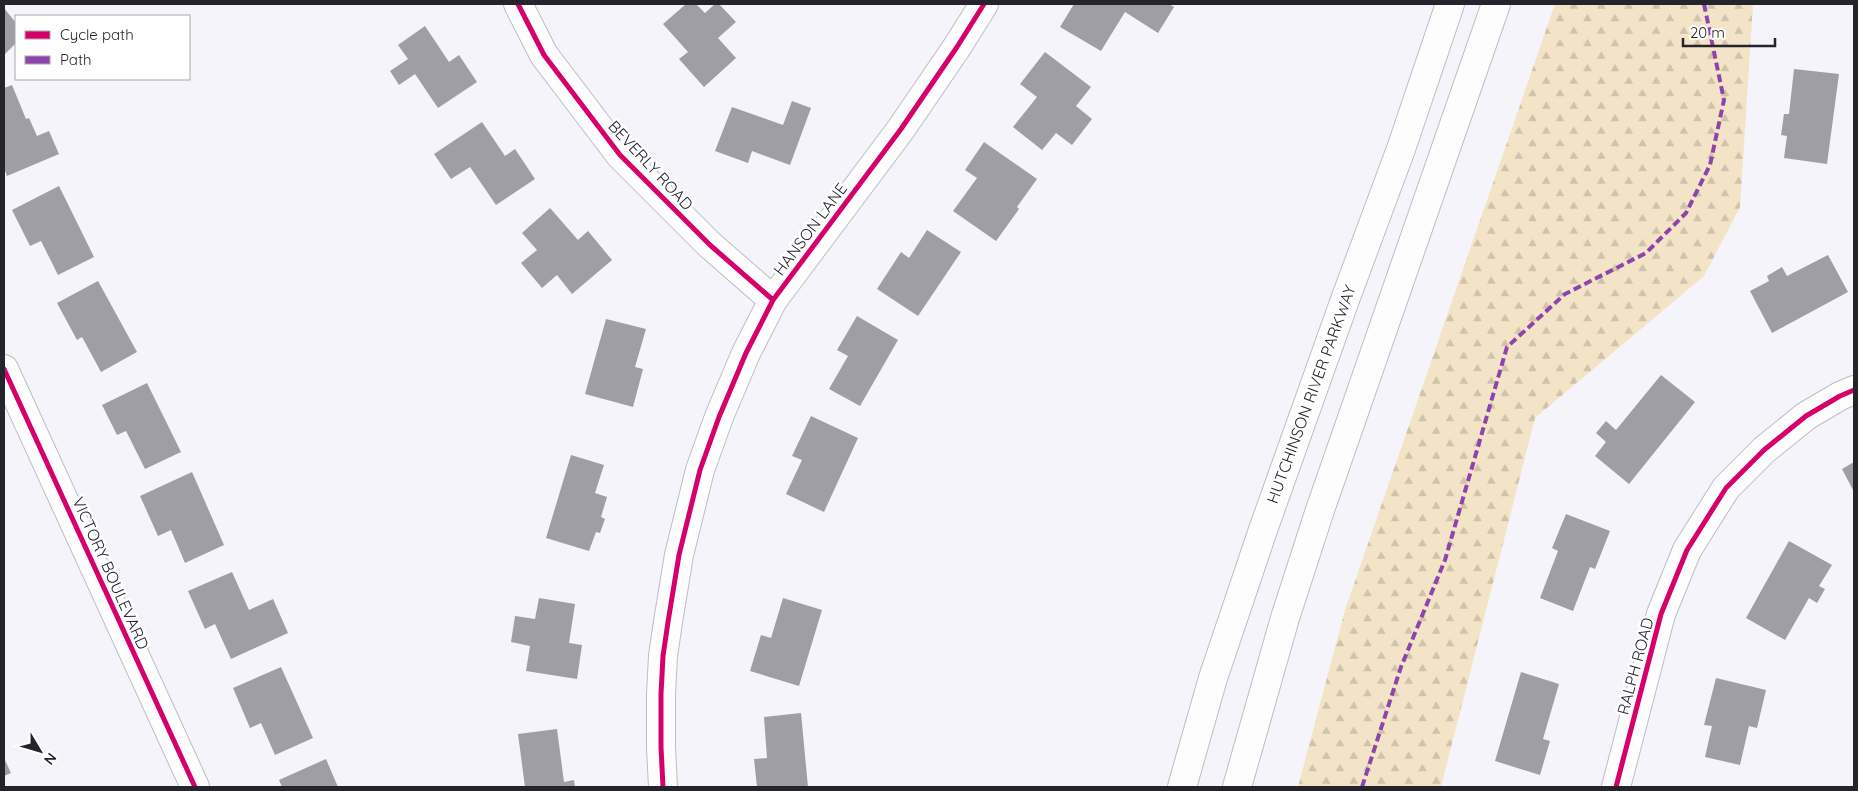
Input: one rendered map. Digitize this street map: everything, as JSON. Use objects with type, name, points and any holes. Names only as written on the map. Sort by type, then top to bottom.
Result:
[{"type":"main road","name":"BEVERLY ROAD","points":[[518,4],[544,54],[620,155],[710,245],[773,300]]},
{"type":"main road","name":"HANSON LANE","points":[[663,787],[660,747],[663,656],[679,555],[700,470],[746,353],[773,300],[901,129],[984,4]]},
{"type":"main road","name":"HUTCHINSON RIVER PARKWAY","points":[[1182,787],[1213,678],[1264,527],[1401,149],[1450,4]]},
{"type":"main road","points":[[1237,787],[1285,618],[1317,519],[1496,4]]},
{"type":"main road","name":"VICTORY BOULEVARD","points":[[4,369],[195,787]]},
{"type":"main road","name":"RALPH ROAD","points":[[1616,787],[1661,614],[1686,550],[1726,488],[1764,450],[1806,416],[1854,390]]},
{"type":"green space","points":[[1555,4],[1753,4],[1740,207],[1704,276],[1535,418],[1441,787],[1298,787],[1345,610]]},
{"type":"building","points":[[686,4],[696,4],[705,13],[715,4],[719,4],[736,22],[718,38],[736,58],[704,87],[679,59],[688,52],[663,24]]},
{"type":"building","points":[[1074,4],[1169,4],[1174,7],[1158,33],[1125,12],[1101,51],[1060,27]]},
{"type":"building","points":[[4,8],[15,22],[15,44],[4,55]]},
{"type":"building","points":[[425,26],[449,62],[459,55],[477,82],[438,108],[415,74],[399,85],[390,71],[408,59],[398,45]]},
{"type":"building","points":[[1045,52],[1091,87],[1076,106],[1092,119],[1072,145],[1056,133],[1042,150],[1013,127],[1037,97],[1020,84]]},
{"type":"building","points":[[1794,69],[1839,74],[1827,164],[1784,158],[1787,136],[1781,135],[1784,114],[1789,114]]},
{"type":"building","points":[[12,85],[26,119],[29,118],[37,136],[49,131],[59,154],[7,176],[4,168],[4,88]]},
{"type":"building","points":[[792,101],[811,108],[790,165],[752,151],[748,163],[715,151],[732,107],[783,125]]},
{"type":"building","points":[[482,122],[505,156],[515,149],[535,179],[496,205],[470,167],[451,179],[434,154]]},
{"type":"building","points":[[984,142],[1037,179],[1017,207],[1019,209],[996,241],[953,211],[977,178],[965,170]]},
{"type":"building","points":[[59,186],[94,257],[58,275],[41,241],[30,246],[12,210]]},
{"type":"building","points":[[550,208],[578,240],[588,231],[612,260],[572,294],[557,275],[542,288],[521,263],[537,250],[522,233]]},
{"type":"building","points":[[927,230],[961,252],[918,316],[877,289],[901,252],[909,258]]},
{"type":"building","points":[[1828,255],[1848,292],[1772,333],[1750,291],[1769,281],[1767,276],[1782,267],[1787,276]]},
{"type":"building","points":[[98,281],[137,352],[101,372],[82,337],[77,340],[57,303]]},
{"type":"building","points":[[857,316],[898,340],[860,406],[829,389],[848,356],[837,350]]},
{"type":"building","points":[[606,319],[646,329],[635,367],[643,369],[633,407],[585,394]]},
{"type":"building","points":[[1661,375],[1695,402],[1629,484],[1595,456],[1606,442],[1596,433],[1606,421],[1616,430]]},
{"type":"building","points":[[147,383],[181,452],[145,469],[126,431],[117,435],[102,405]]},
{"type":"building","points":[[811,416],[858,438],[824,512],[786,494],[802,460],[792,456]]},
{"type":"building","points":[[571,455],[604,465],[595,493],[607,497],[601,517],[605,519],[600,533],[596,532],[589,551],[546,538]]},
{"type":"building","points":[[1854,462],[1854,492],[1842,469]]},
{"type":"building","points":[[192,472],[224,545],[185,563],[171,530],[158,536],[140,496]]},
{"type":"building","points":[[1566,514],[1610,531],[1595,569],[1590,567],[1573,611],[1540,598],[1558,551],[1552,548]]},
{"type":"building","points":[[1789,541],[1832,565],[1819,586],[1825,589],[1817,603],[1809,598],[1785,640],[1746,618]]},
{"type":"building","points":[[232,572],[249,610],[273,599],[288,633],[231,659],[215,624],[205,629],[188,591]]},
{"type":"building","points":[[539,598],[575,604],[569,643],[582,645],[577,679],[526,671],[530,646],[511,642],[515,616],[535,619]]},
{"type":"building","points":[[783,598],[822,610],[799,686],[750,671],[761,635],[771,638]]},
{"type":"building","points":[[281,667],[313,738],[275,755],[261,723],[250,728],[233,688]]},
{"type":"building","points":[[1521,672],[1559,684],[1543,739],[1550,741],[1540,775],[1495,761]]},
{"type":"building","points":[[1716,678],[1766,690],[1757,728],[1749,726],[1740,765],[1705,757],[1712,726],[1704,725]]},
{"type":"building","points":[[801,713],[808,787],[757,787],[754,759],[767,758],[764,717]]},
{"type":"building","points":[[557,729],[564,782],[574,780],[575,787],[525,787],[518,734]]},
{"type":"building","points":[[4,758],[11,773],[4,776]]},
{"type":"building","points":[[326,759],[338,787],[282,787],[279,780]]},
{"type":"marked path","points":[[1362,787],[1401,667],[1445,560],[1507,347],[1565,294],[1646,253],[1686,213],[1710,165],[1724,100],[1704,4]]},
{"type":"cycle path","points":[[518,4],[544,55],[620,155],[710,245],[773,300]]},
{"type":"cycle path","points":[[663,787],[661,694],[663,656],[668,622],[679,555],[700,470],[719,417],[746,353],[773,300],[901,129],[984,4]]},
{"type":"cycle path","points":[[4,369],[195,787]]},
{"type":"cycle path","points":[[1616,787],[1661,614],[1687,550],[1726,488],[1764,450],[1806,416],[1854,390]]}]
